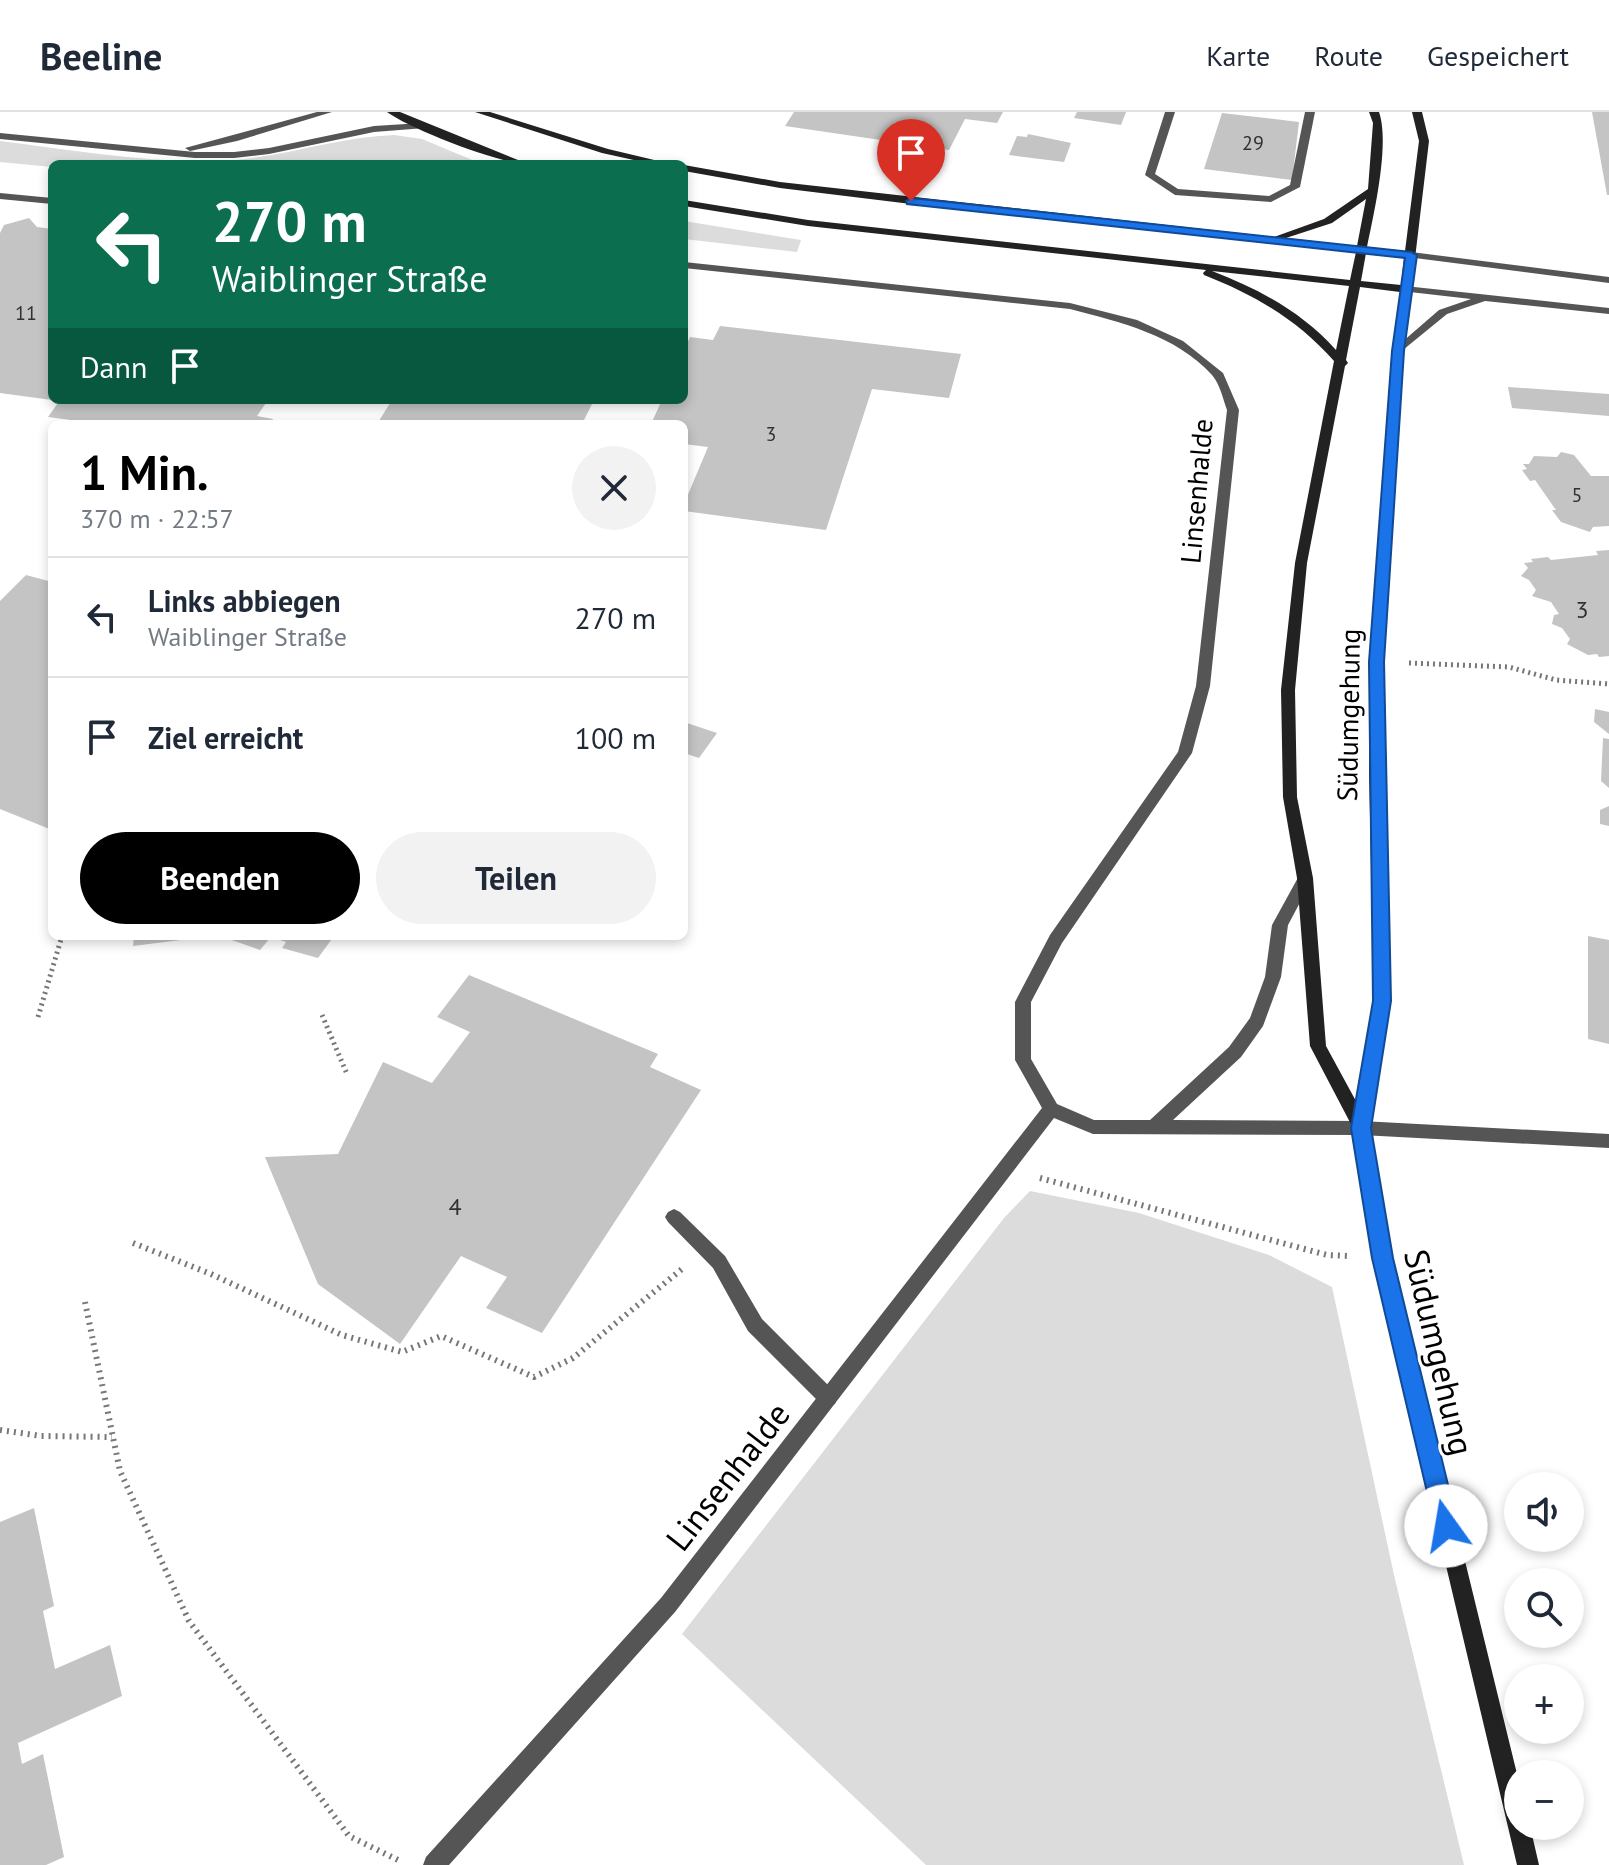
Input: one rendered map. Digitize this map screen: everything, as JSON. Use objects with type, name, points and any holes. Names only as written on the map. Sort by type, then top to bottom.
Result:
[{"type":"main road","points":[[392,112],[512,160]]},
{"type":"main road","points":[[480,112],[606,151],[648,160]]},
{"type":"main road","name":"Südumgehung","points":[[1374,112],[1378,123],[1373,190],[1301,563],[1288,690],[1290,797],[1305,878],[1318,1046],[1361,1128],[1382,1258],[1504,1767]]},
{"type":"main road","name":"Südumgehung","points":[[1361,1128],[1382,1001],[1377,662],[1398,351],[1424,141],[1417,112]]},
{"type":"main road","points":[[688,169],[868,196],[1411,255]]},
{"type":"main road","points":[[1268,240],[1328,221],[1373,190]]},
{"type":"main road","points":[[688,204],[808,223],[1405,289]]},
{"type":"main road","points":[[1184,264],[1240,285],[1290,311],[1342,363]]},
{"type":"main road","name":"Südumgehung","points":[[1522,1840],[1528,1865]]},
{"type":"street","points":[[273,129],[287,112]]},
{"type":"street","points":[[163,151],[221,142],[327,112]]},
{"type":"street","points":[[1170,112],[1150,175],[1175,192],[1271,199],[1295,187],[1310,112]]},
{"type":"street","points":[[0,136],[234,155],[269,151],[374,129],[422,126]]},
{"type":"street","points":[[0,196],[48,201]]},
{"type":"street","points":[[1411,255],[1609,280]]},
{"type":"street","name":"Linsenhalde","points":[[434,1865],[668,1605],[1051,1109],[1023,1060],[1023,1002],[1056,939],[1185,753],[1203,686],[1233,410],[1219,375],[1179,343],[1133,322],[1070,306],[688,265]]},
{"type":"street","points":[[1405,289],[1609,311]]},
{"type":"street","points":[[1398,351],[1443,312],[1493,298]]},
{"type":"street","points":[[1153,1128],[1235,1052],[1257,1021],[1273,977],[1280,925],[1305,878]]},
{"type":"street","points":[[1051,1109],[1093,1127],[1361,1128],[1609,1141]]},
{"type":"street","points":[[674,1217],[719,1262],[755,1325],[828,1398]]},
{"type":"path","points":[[1377,662],[1509,667],[1556,680],[1609,684]]},
{"type":"path","points":[[38,1017],[61,940]]},
{"type":"path","points":[[322,1015],[347,1074]]},
{"type":"path","points":[[1012,1161],[1046,1182],[1061,1186],[1327,1255],[1382,1258]]},
{"type":"path","points":[[133,1243],[211,1274],[342,1335],[402,1352],[441,1336],[534,1377],[573,1358],[706,1250]]},
{"type":"path","points":[[85,1302],[120,1471],[189,1621],[349,1836],[407,1865]]},
{"type":"path","points":[[0,1430],[41,1436],[112,1437]]},
{"type":"shaded area","points":[[394,135],[422,139],[472,160],[230,160],[263,156]]},
{"type":"shaded area","points":[[0,141],[82,152],[174,160],[48,160],[48,167],[0,162]]},
{"type":"shaded area","points":[[688,222],[801,240],[797,252],[688,239]]},
{"type":"shaded area","points":[[1030,1191],[1139,1213],[1269,1255],[1332,1287],[1394,1575],[1464,1865],[926,1865],[682,1634],[1004,1218]]},
{"type":"building","points":[[794,112],[1003,112],[997,123],[965,119],[949,150],[785,126]]},
{"type":"building","points":[[1077,112],[1126,112],[1121,125],[1074,118]]},
{"type":"building","points":[[1592,112],[1609,112],[1609,195],[1607,195]]},
{"type":"building","points":[[1222,113],[1299,122],[1292,180],[1204,169]]},
{"type":"building","points":[[1028,134],[1071,143],[1064,162],[1009,155],[1017,136],[1027,137]]},
{"type":"building","points":[[29,218],[37,227],[48,228],[48,399],[0,393],[0,233],[4,225]]},
{"type":"building","points":[[720,326],[961,354],[949,398],[872,389],[826,530],[688,512],[688,494],[708,447],[688,444],[688,420],[653,420],[660,404],[688,404],[690,337],[713,340]]},
{"type":"building","points":[[1508,387],[1609,394],[1609,416],[1512,408]]},
{"type":"building","points":[[57,404],[265,404],[257,416],[273,419],[71,420],[48,417]]},
{"type":"building","points":[[390,404],[592,404],[584,420],[380,420]]},
{"type":"building","points":[[1561,452],[1574,455],[1591,476],[1609,476],[1609,526],[1593,527],[1590,532],[1561,522],[1535,480],[1530,481],[1522,470],[1527,469],[1523,464],[1529,464],[1534,456],[1557,457]]},
{"type":"building","points":[[1609,550],[1609,656],[1599,657],[1567,644],[1570,639],[1562,628],[1552,624],[1554,615],[1559,614],[1551,602],[1532,596],[1536,590],[1529,580],[1521,576],[1528,568],[1524,563],[1533,562],[1531,559],[1598,555],[1596,551]]},
{"type":"building","points":[[26,575],[48,581],[48,828],[0,809],[0,601]]},
{"type":"building","points":[[1595,709],[1609,712],[1609,734],[1594,722]]},
{"type":"building","points":[[688,723],[717,733],[699,758],[688,754]]},
{"type":"building","points":[[1603,738],[1609,739],[1609,788],[1601,781]]},
{"type":"building","points":[[1609,806],[1609,826],[1600,824],[1600,810]]},
{"type":"building","points":[[1588,936],[1609,940],[1609,1044],[1588,1039]]},
{"type":"building","points":[[134,940],[181,940],[133,946]]},
{"type":"building","points":[[231,940],[268,940],[260,950]]},
{"type":"building","points":[[280,940],[331,940],[318,958],[282,948],[286,942]]},
{"type":"building","points":[[469,975],[658,1054],[650,1067],[701,1090],[542,1333],[486,1308],[507,1277],[461,1256],[400,1344],[318,1284],[265,1157],[338,1154],[383,1062],[432,1083],[470,1032],[437,1017]]},
{"type":"building","points":[[34,1508],[54,1606],[43,1611],[55,1669],[110,1645],[122,1696],[18,1743],[22,1764],[43,1754],[64,1857],[46,1865],[0,1865],[0,1522]]},
{"type":"route","points":[[911,201],[1411,255],[1398,351],[1377,662],[1376,771],[1382,1001],[1361,1128],[1382,1258],[1446,1526]]}]
